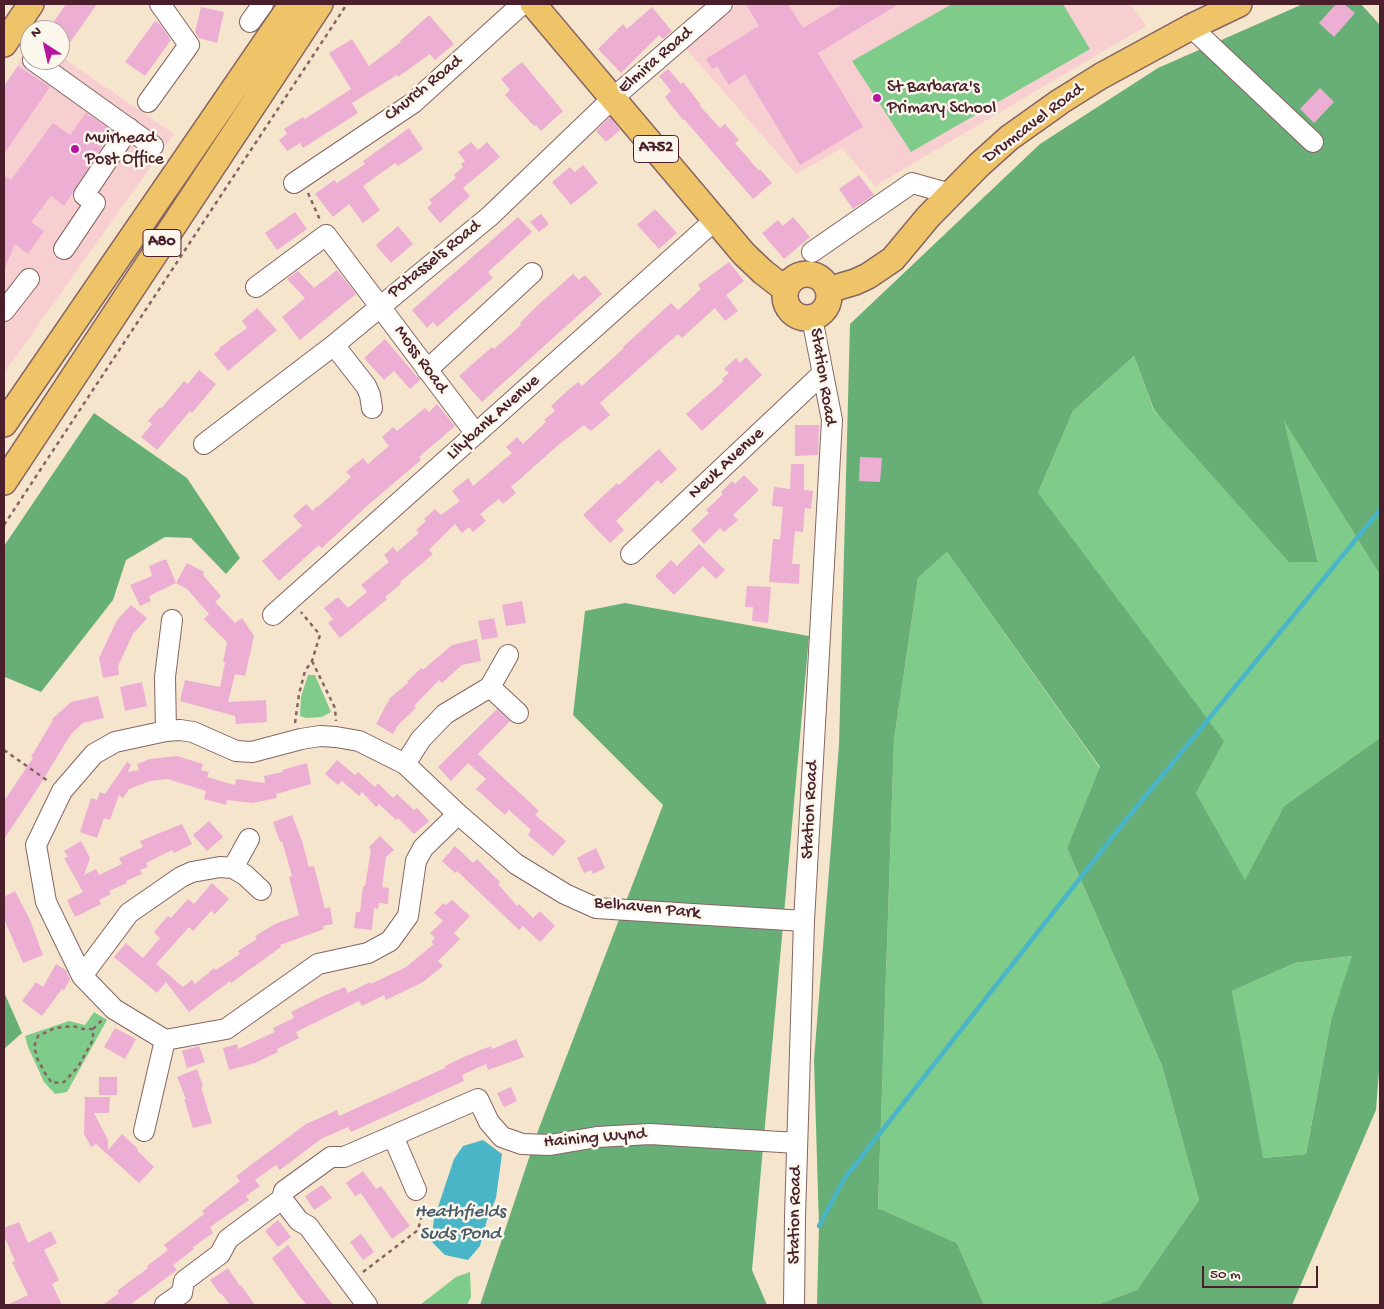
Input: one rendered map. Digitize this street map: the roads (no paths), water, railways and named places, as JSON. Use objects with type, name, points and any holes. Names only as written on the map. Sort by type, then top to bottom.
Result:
[{"type":"main road","points":[[5,43],[31,4]]},
{"type":"main road","name":"A80","points":[[4,424],[292,4]]},
{"type":"main road","name":"A80","points":[[4,482],[320,4]]},
{"type":"main road","name":"A752","points":[[533,4],[744,254],[763,272],[786,288]]},
{"type":"main road","name":"Drumcavel Road","points":[[828,290],[855,282],[878,270],[893,259],[950,194],[1010,138],[1061,101],[1101,76],[1239,4]]},
{"type":"main road","points":[[786,288],[794,277],[809,274],[823,280],[828,290]]},
{"type":"main road","name":"Station Road","points":[[786,288],[784,295],[788,308],[799,317],[812,318],[825,309],[828,302],[828,290]]},
{"type":"street","points":[[148,102],[190,45],[160,4]]},
{"type":"street","points":[[250,22],[263,4]]},
{"type":"street","name":"Church Road","points":[[298,181],[413,103],[522,4]]},
{"type":"street","name":"Elmira Road","points":[[613,98],[722,4]]},
{"type":"street","points":[[1192,27],[1313,142]]},
{"type":"street","points":[[5,43],[20,52]]},
{"type":"street","points":[[47,70],[153,146]]},
{"type":"street","name":"Potassels Road","points":[[204,444],[249,412],[334,345],[380,305],[490,216],[613,98]]},
{"type":"street","points":[[64,249],[95,203],[84,196],[129,128]]},
{"type":"street","points":[[812,252],[912,183],[950,194]]},
{"type":"street","name":"Lilybank Avenue","points":[[273,615],[715,220]]},
{"type":"street","name":"Moss Road","points":[[256,287],[326,235],[476,434]]},
{"type":"street","points":[[428,370],[532,273]]},
{"type":"street","points":[[4,311],[29,279]]},
{"type":"street","name":"Station Road","points":[[794,1305],[804,921],[832,420],[812,318]]},
{"type":"street","points":[[334,345],[366,386],[372,408]]},
{"type":"street","name":"Neuk Avenue","points":[[631,554],[823,373]]},
{"type":"street","points":[[166,731],[165,677],[172,620]]},
{"type":"street","points":[[405,764],[421,739],[445,714],[490,687],[508,655]]},
{"type":"street","points":[[490,687],[518,713]]},
{"type":"street","name":"Belhaven Park","points":[[165,1040],[114,1009],[82,976],[46,902],[36,844],[62,791],[94,754],[115,742],[166,731],[180,730],[193,732],[236,751],[252,752],[301,738],[320,736],[359,741],[405,764],[458,814],[516,864],[565,894],[596,908],[804,921]]},
{"type":"street","points":[[144,1131],[165,1040],[226,1029],[318,964],[368,954],[390,941],[408,916],[416,861],[423,848],[458,814]]},
{"type":"street","points":[[233,868],[249,839]]},
{"type":"street","points":[[82,976],[129,913],[181,877],[192,872],[220,867],[233,868],[245,875],[261,890]]},
{"type":"street","name":"Haining Wynd","points":[[165,1305],[186,1299],[184,1281],[220,1254],[228,1239],[282,1199],[284,1191],[331,1157],[344,1157],[478,1099],[489,1122],[502,1137],[522,1144],[550,1145],[597,1138],[650,1134],[797,1143]]},
{"type":"street","points":[[393,1136],[416,1190]]},
{"type":"street","points":[[282,1199],[299,1221],[308,1226],[367,1305]]},
{"type":"water","name":"Heathfields Suds Pond","points":[[483,1140],[502,1154],[496,1198],[487,1220],[480,1246],[468,1260],[445,1255],[431,1241],[434,1219],[454,1159],[463,1146]]},
{"type":"waterway","points":[[819,1226],[844,1179],[1125,821],[1380,510]]},
{"type":"place","name":"St Barbara's Primary School","points":[[877,98]]},
{"type":"place","name":"Muirhead Post Office","points":[[75,149]]}]
